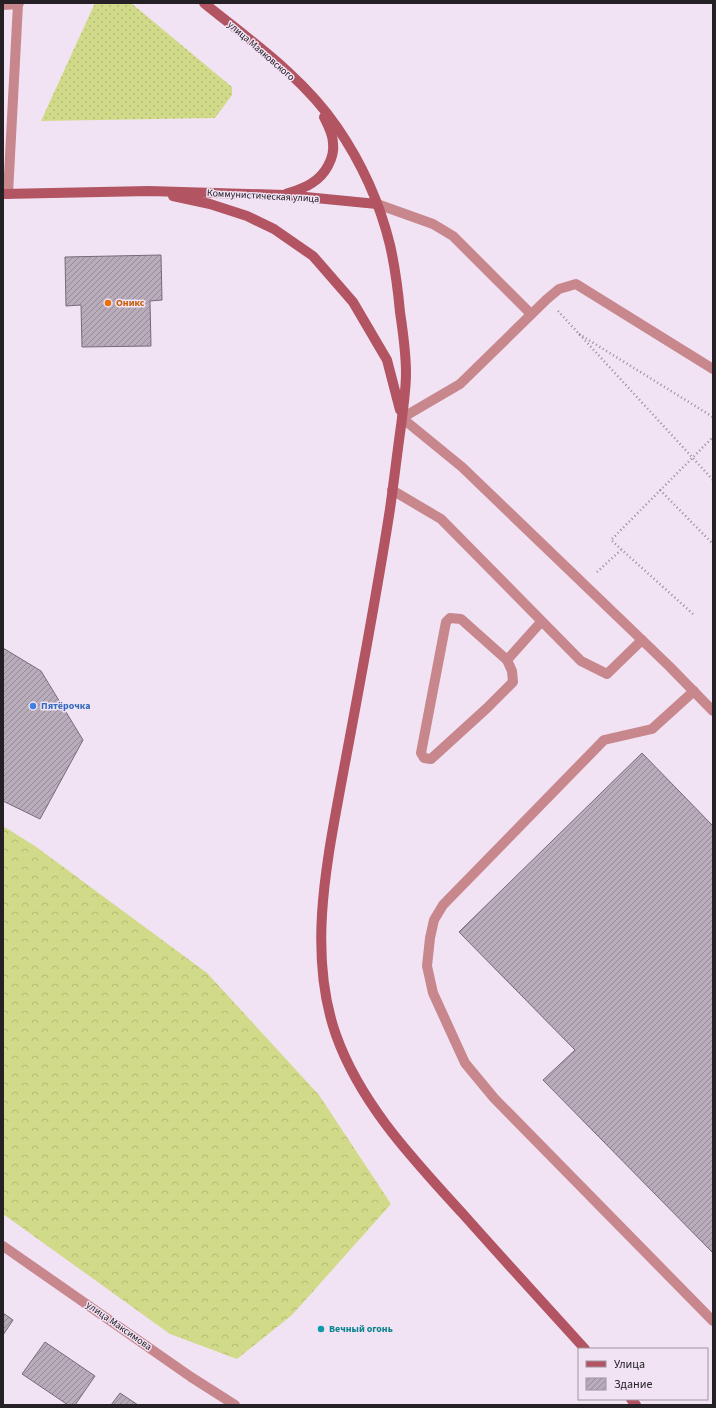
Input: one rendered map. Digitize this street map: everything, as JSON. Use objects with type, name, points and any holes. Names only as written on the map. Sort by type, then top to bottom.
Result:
[{"type":"main road","name":"улица Маяковского","points":[[204,3],[277,62],[316,100],[337,126],[352,151],[377,204],[390,245],[401,319],[406,373],[402,418],[379,576],[334,822],[328,866],[322,931],[322,964],[327,1000],[335,1033],[347,1062],[362,1090],[378,1114],[416,1163],[584,1348]]},
{"type":"main road","points":[[285,195],[313,183],[325,171],[332,158],[334,143],[330,128],[316,100]]},
{"type":"main road","name":"Коммунистическая улица","points":[[6,194],[149,190],[285,195],[377,204]]},
{"type":"main road","name":"Коммунистическая улица","points":[[149,190],[210,204],[247,216],[274,230],[313,256],[353,302],[387,360],[402,418]]},
{"type":"street","points":[[3,5],[18,4],[6,194]]},
{"type":"street","points":[[377,204],[433,224],[453,236],[531,314]]},
{"type":"street","points":[[713,369],[576,284],[559,289],[546,299],[460,384],[402,418],[462,466],[713,710]]},
{"type":"street","points":[[392,490],[441,519],[581,662],[607,674],[642,640]]},
{"type":"street","points":[[450,618],[461,619],[507,660],[512,671],[513,682],[431,759],[424,758],[421,753],[446,622],[450,618]]},
{"type":"street","points":[[507,660],[541,622]]},
{"type":"street","points":[[694,691],[652,729],[604,740],[443,905],[434,920],[430,938],[427,966],[433,993],[465,1063],[494,1098],[713,1321]]},
{"type":"street","name":"улица Максимова","points":[[3,1246],[185,1372],[236,1405]]},
{"type":"path","points":[[546,299],[713,480]]},
{"type":"path","points":[[577,332],[713,417]]},
{"type":"path","points":[[693,614],[611,540],[713,437]]},
{"type":"path","points":[[660,490],[713,544]]},
{"type":"path","points":[[584,584],[621,550]]},
{"type":"green space","points":[[95,3],[131,3],[232,87],[232,95],[215,118],[41,121]]},
{"type":"green space","points":[[3,826],[35,846],[207,973],[319,1095],[391,1204],[292,1315],[237,1359],[170,1334],[3,1214]]},
{"type":"building","name":"Оникс","points":[[161,255],[162,300],[150,301],[151,346],[82,347],[81,305],[66,306],[65,257]]},
{"type":"building","name":"Пятёрочка","points":[[3,648],[41,671],[83,740],[40,819],[3,801]]},
{"type":"building","points":[[642,753],[713,826],[713,1253],[543,1080],[575,1050],[459,932]]},
{"type":"building","points":[[3,1313],[13,1320],[3,1335]]},
{"type":"building","points":[[45,1342],[95,1376],[75,1405],[68,1405],[22,1374]]},
{"type":"building","points":[[120,1393],[138,1405],[111,1405]]},
{"type":"place","name":"Оникс","points":[[108,303]]},
{"type":"place","name":"Пятёрочка","points":[[33,706]]},
{"type":"place","name":"Вечный огонь","points":[[321,1329]]}]
